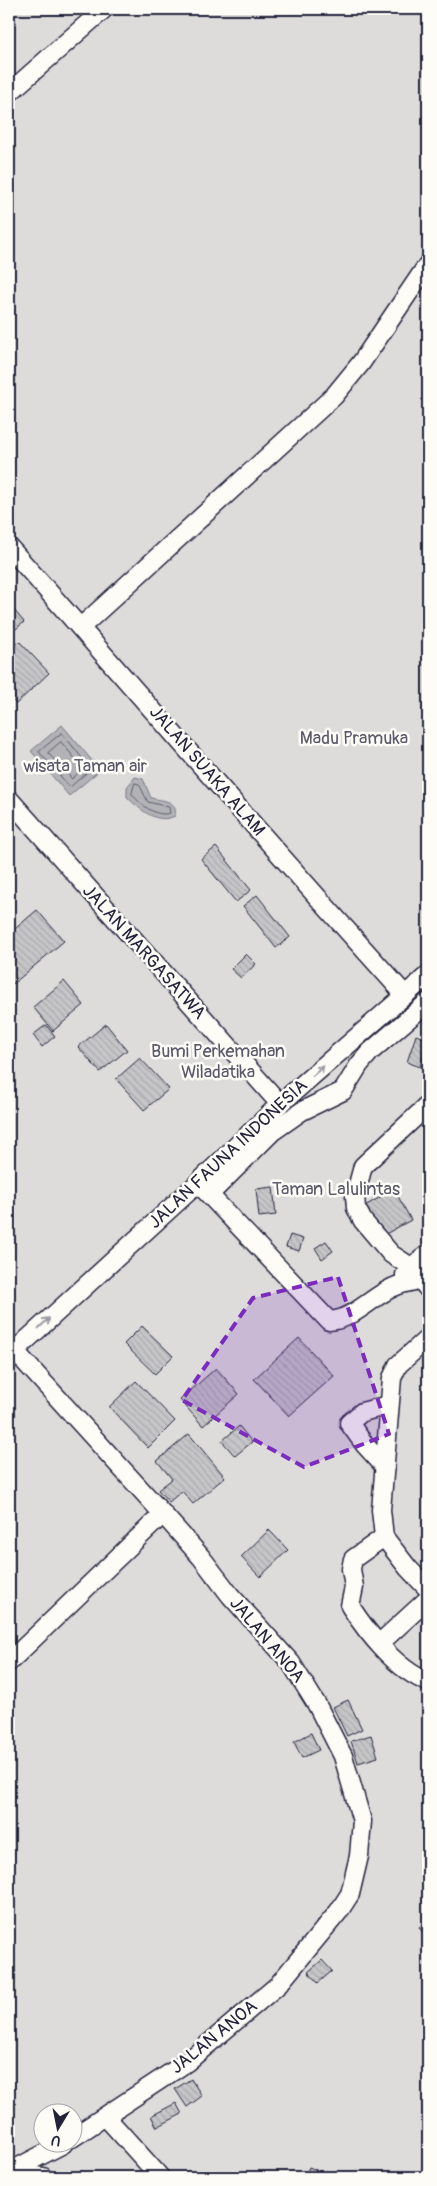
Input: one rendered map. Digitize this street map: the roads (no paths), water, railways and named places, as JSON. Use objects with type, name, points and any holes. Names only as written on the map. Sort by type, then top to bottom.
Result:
[{"type":"street","points":[[9,93],[104,9]]},
{"type":"street","points":[[81,627],[334,396],[361,363],[428,264]]},
{"type":"street","name":"JALAN SUAKA ALAM","points":[[9,547],[222,787],[311,891],[405,995]]},
{"type":"street","name":"JALAN MARGASATWA","points":[[9,799],[280,1104]]},
{"type":"street","name":"JALAN FAUNA INDONESIA","points":[[12,1353],[204,1189],[280,1104],[428,975]]},
{"type":"street","points":[[422,1278],[397,1285],[344,1318],[329,1321],[257,1248],[204,1189],[272,1132],[302,1111],[343,1091],[358,1065],[370,1052],[428,1002]]},
{"type":"street","points":[[422,1278],[391,1254],[363,1221],[356,1208],[355,1196],[363,1166],[428,1105]]},
{"type":"street","points":[[422,1278],[428,1254]]},
{"type":"street","points":[[428,1338],[398,1365],[392,1378],[389,1405],[390,1422],[381,1510],[384,1537],[391,1548],[428,1589]]},
{"type":"street","name":"JALAN ANOA","points":[[12,1353],[163,1514],[201,1557],[230,1595],[291,1663],[305,1684],[343,1756],[362,1821],[361,1839],[350,1894],[339,1911],[278,1985],[187,2062],[82,2132]]},
{"type":"street","points":[[385,1467],[359,1438],[350,1423],[362,1412],[389,1405]]},
{"type":"street","points":[[9,1662],[163,1514]]},
{"type":"street","points":[[384,1537],[353,1559],[351,1569],[354,1586],[349,1603],[398,1664],[412,1676],[428,1682]]},
{"type":"street","points":[[380,1643],[428,1598]]},
{"type":"street","points":[[106,2117],[160,2177]]},
{"type":"street","points":[[9,2173],[44,2154]]},
{"type":"street","points":[[9,2173],[43,2177]]},
{"type":"water","points":[[62,725],[100,770],[69,796],[31,751]]},
{"type":"water","points":[[135,777],[143,779],[151,798],[172,804],[175,816],[161,819],[155,817],[143,811],[127,797],[127,787]]},
{"type":"park label","name":"Madu Pramuka","points":[[354,738]]},
{"type":"park label","name":"wisata Taman air","points":[[85,766]]},
{"type":"park label","name":"Bumi Perkemahan Wiladatika","points":[[218,1061]]},
{"type":"park label","name":"Taman Lalulintas","points":[[336,1189]]}]
